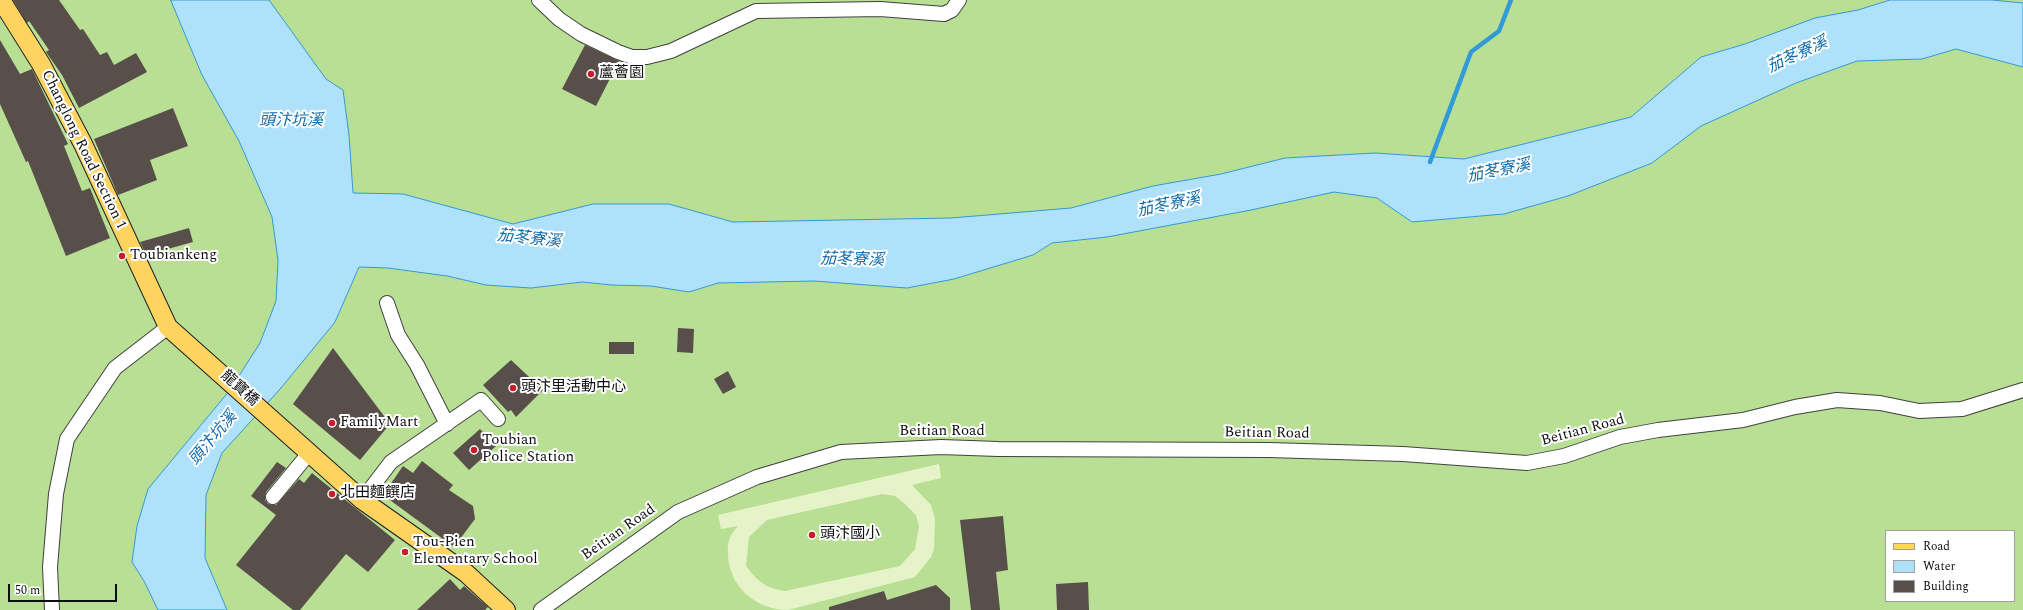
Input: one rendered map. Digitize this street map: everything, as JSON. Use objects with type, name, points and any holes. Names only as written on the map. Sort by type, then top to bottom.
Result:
[{"type":"main road","name":"Changlong Road Section 1","points":[[1,0],[40,64],[83,144],[168,326]]},
{"type":"main road","name":"龍寶橋","points":[[168,326],[362,500],[466,573],[506,610]]},
{"type":"street","points":[[539,0],[558,19],[581,34],[632,57],[647,56],[672,51],[756,11],[880,9],[940,15],[952,10],[959,0]]},
{"type":"street","points":[[386,303],[398,335],[418,365],[447,424]]},
{"type":"street","points":[[52,610],[50,567],[56,494],[67,439],[115,368],[168,326]]},
{"type":"street","name":"Beitian Road","points":[[541,610],[678,512],[757,477],[841,452],[941,447],[998,449],[1269,450],[1402,454],[1527,463],[1564,456],[1620,437],[1658,430],[1743,420],[1795,407],[1837,400],[1880,403],[1919,411],[1962,409],[2023,390]]},
{"type":"street","points":[[362,500],[391,462],[481,400],[498,419]]},
{"type":"street","points":[[272,497],[310,452]]},
{"type":"green space","points":[[0,0],[2023,0],[2023,610],[0,610]]},
{"type":"green space","points":[[939,464],[941,478],[912,485],[931,505],[935,519],[934,549],[931,557],[915,577],[788,610],[766,606],[747,595],[740,587],[730,568],[728,556],[729,540],[732,533],[738,526],[721,529],[718,515]],"holes":[[[882,494],[895,496],[916,515],[919,526],[915,549],[900,566],[785,591],[768,586],[758,580],[746,566],[749,537],[767,520]]]},
{"type":"water","points":[[171,0],[269,0],[326,79],[343,90],[349,135],[353,193],[403,194],[513,224],[593,204],[669,204],[733,222],[951,218],[1071,208],[1153,186],[1221,174],[1285,158],[1375,153],[1464,159],[1631,117],[1701,57],[1745,44],[1815,18],[1858,10],[1890,0],[1992,0],[2023,3],[2023,67],[1956,49],[1922,59],[1857,61],[1796,83],[1701,126],[1652,163],[1568,196],[1504,214],[1412,222],[1377,198],[1334,192],[1251,210],[1107,237],[1052,243],[1033,255],[954,279],[907,288],[814,281],[718,283],[689,292],[651,286],[612,285],[582,282],[531,288],[486,285],[447,276],[388,268],[359,267],[335,322],[281,388],[222,453],[206,495],[205,558],[227,610],[158,610],[144,581],[132,562],[137,526],[148,489],[230,390],[260,343],[276,301],[278,260],[272,217],[239,141],[202,75]]},
{"type":"building","points":[[13,0],[59,0],[80,30],[83,29],[100,55],[107,52],[114,65],[136,53],[147,72],[79,108],[62,75],[46,52],[49,50],[29,21],[27,23]]},
{"type":"building","points":[[0,40],[20,74],[32,69],[68,144],[64,146],[82,191],[90,188],[110,238],[66,256],[28,161],[26,162],[0,104]]},
{"type":"building","name":"蘆薈園","points":[[585,45],[619,61],[596,106],[562,89]]},
{"type":"building","points":[[173,108],[188,146],[150,160],[157,180],[118,195],[94,139]]},
{"type":"building","points":[[189,228],[193,242],[146,255],[140,242]]},
{"type":"building","points":[[678,328],[694,329],[693,353],[677,352]]},
{"type":"building","points":[[609,342],[634,342],[634,354],[609,354]]},
{"type":"building","points":[[333,348],[390,424],[360,460],[293,404]]},
{"type":"building","name":"頭汴里活動中心","points":[[511,360],[543,390],[516,417],[511,410],[508,412],[483,385]]},
{"type":"building","points":[[728,371],[736,387],[723,394],[714,379]]},
{"type":"building","name":"Toubian Police Station","points":[[480,429],[496,446],[469,470],[453,453]]},
{"type":"building","points":[[422,461],[453,485],[449,490],[473,506],[475,519],[454,547],[383,495],[403,466],[413,473]]},
{"type":"building","points":[[277,462],[286,468],[266,492],[265,500],[268,504],[276,505],[299,479],[304,483],[312,473],[395,540],[368,572],[346,554],[300,610],[293,610],[236,565],[276,515],[251,496]]},
{"type":"building","points":[[1003,516],[1008,570],[996,572],[1000,610],[971,610],[960,520]]},
{"type":"building","points":[[450,579],[460,590],[464,586],[488,607],[485,610],[417,610]]},
{"type":"building","points":[[1088,582],[1089,610],[1057,610],[1056,584]]},
{"type":"building","points":[[936,585],[950,598],[950,610],[829,610],[829,607],[884,591],[887,600]]},
{"type":"waterway","points":[[1430,162],[1471,52],[1499,31],[1511,0]]},
{"type":"place","name":"蘆薈園","points":[[591,74]]},
{"type":"place","name":"Toubiankeng","points":[[122,256]]},
{"type":"place","name":"頭汴里活動中心","points":[[513,388]]},
{"type":"place","name":"FamilyMart","points":[[332,423]]},
{"type":"place","name":"Toubian Police Station","points":[[474,450]]},
{"type":"place","name":"北田麵饌店","points":[[332,494]]},
{"type":"place","name":"頭汴國小","points":[[812,535]]},
{"type":"place","name":"Tou-Pien Elementary School","points":[[405,552]]},
{"type":"water label","name":"茄苳寮溪","points":[[1798,56]]},
{"type":"water label","name":"頭汴坑溪","points":[[291,122]]},
{"type":"water label","name":"茄苳寮溪","points":[[1499,172]]},
{"type":"water label","name":"茄苳寮溪","points":[[1169,206]]},
{"type":"water label","name":"茄苳寮溪","points":[[529,240]]},
{"type":"water label","name":"茄苳寮溪","points":[[852,261]]},
{"type":"water label","name":"頭汴坑溪","points":[[214,439]]}]
